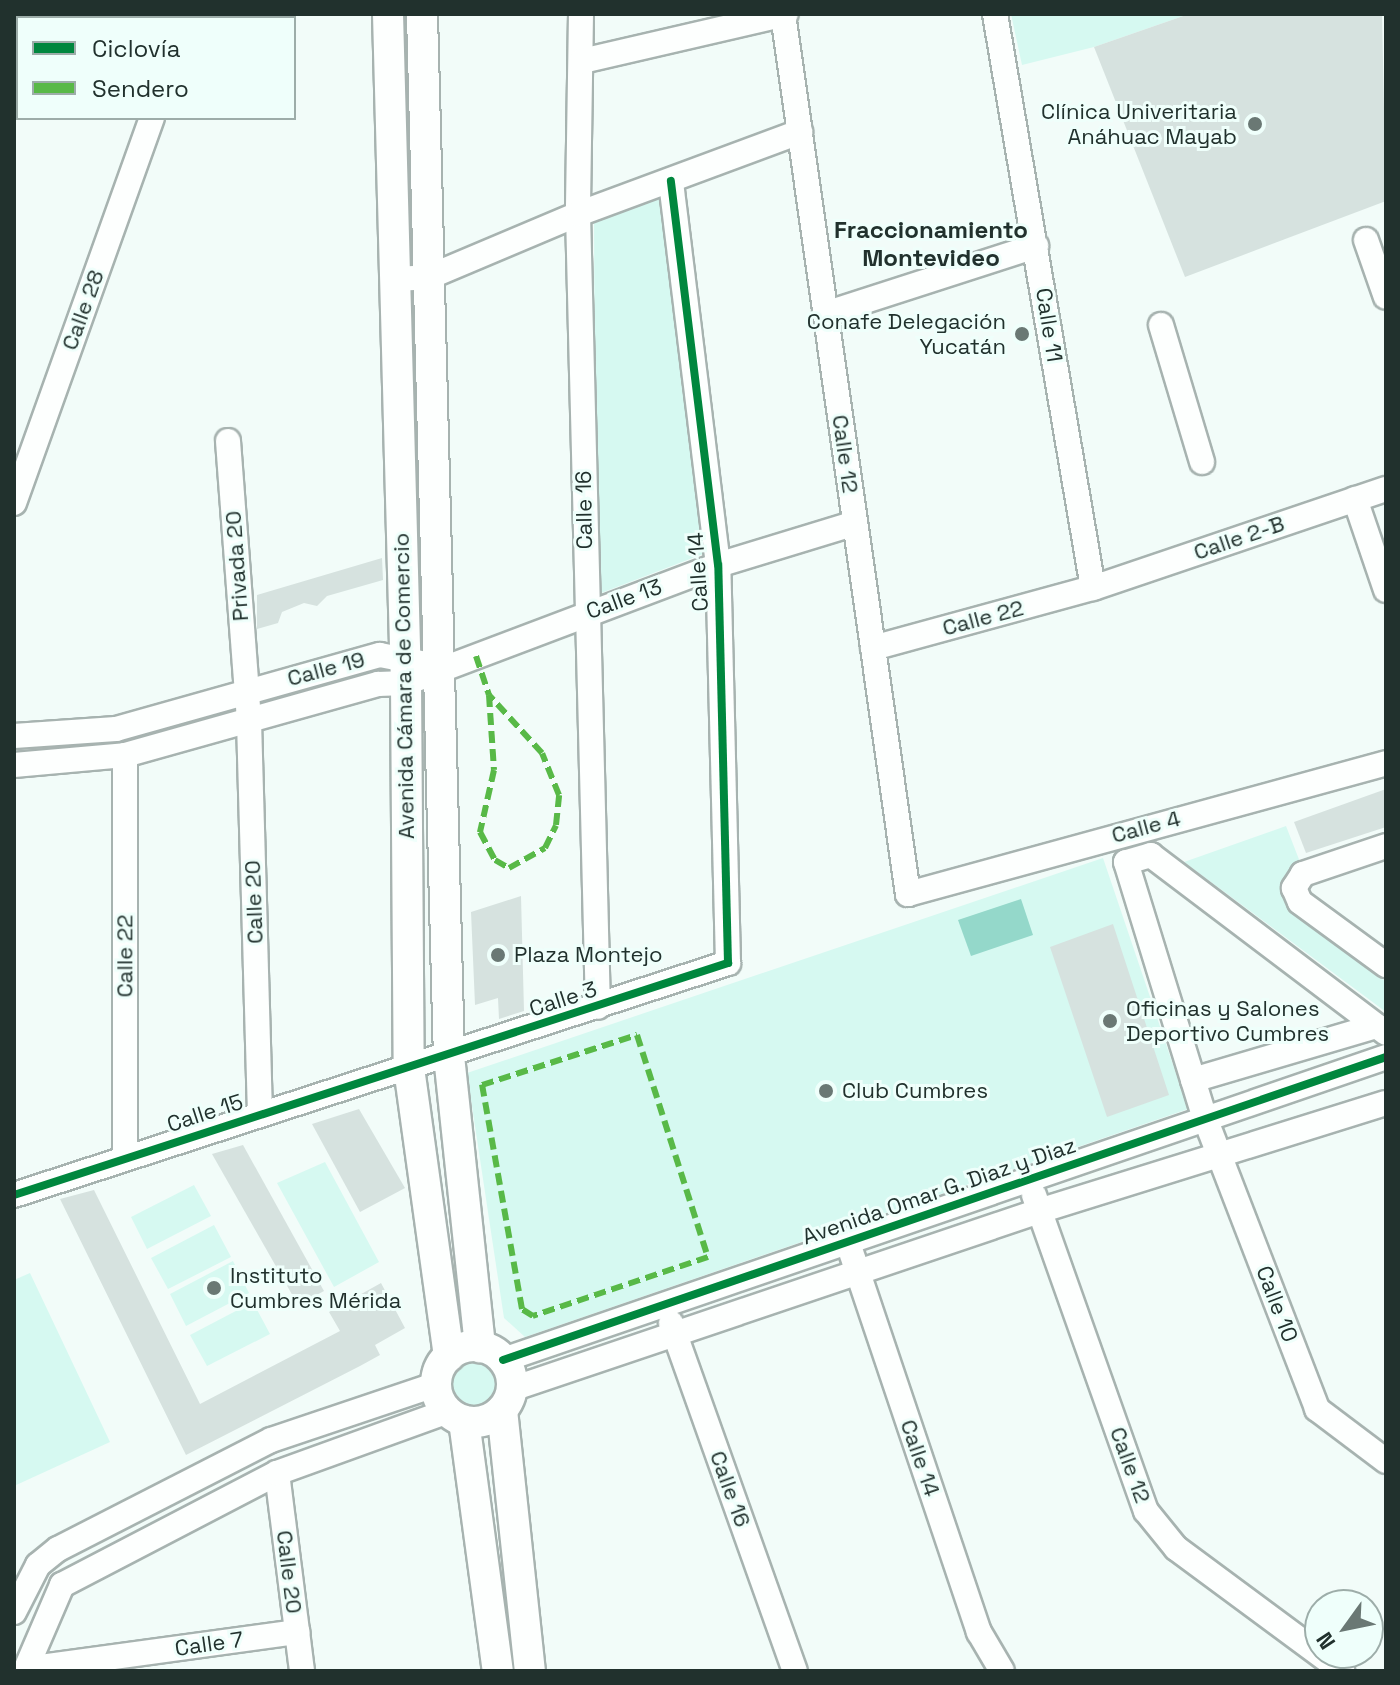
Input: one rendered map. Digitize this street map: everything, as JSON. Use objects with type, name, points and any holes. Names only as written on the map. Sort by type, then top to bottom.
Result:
[{"type":"main road","name":"Avenida Cámara de Comercio","points":[[388,14],[406,670],[409,1068],[449,1356]]},
{"type":"main road","name":"Avenida Cámara de Comercio","points":[[422,14],[442,670],[449,1056],[491,1353],[507,1400]]},
{"type":"main road","points":[[491,1353],[449,1356],[450,1405],[498,1671]]},
{"type":"main road","points":[[450,1405],[485,1421],[507,1400]]},
{"type":"main road","points":[[507,1400],[530,1671]]},
{"type":"street","name":"Calle 16","points":[[581,14],[578,214],[598,1007]]},
{"type":"street","points":[[582,61],[784,14]]},
{"type":"street","name":"Calle 12","points":[[784,14],[908,894]]},
{"type":"street","name":"Calle 11","points":[[995,14],[1093,588]]},
{"type":"street","name":"Calle 28","points":[[14,503],[20,464],[151,120]]},
{"type":"street","points":[[394,279],[429,277],[578,214],[800,132]]},
{"type":"street","name":"Calle 14","points":[[671,181],[718,565],[728,963]]},
{"type":"street","points":[[1366,240],[1386,297]]},
{"type":"street","points":[[825,314],[1036,246]]},
{"type":"street","points":[[1161,325],[1202,462]]},
{"type":"street","name":"Privada 20","points":[[228,441],[245,690]]},
{"type":"street","name":"Calle 2-B","points":[[1093,588],[1386,489]]},
{"type":"street","points":[[1355,499],[1386,590]]},
{"type":"street","name":"Calle 13","points":[[442,670],[718,565],[855,523]]},
{"type":"street","name":"Calle 22","points":[[873,648],[1093,588]]},
{"type":"street","name":"Calle 19","points":[[14,736],[116,729],[245,690],[380,655],[406,670]]},
{"type":"street","name":"Calle 19","points":[[14,765],[125,755],[378,684],[406,670],[442,670]]},
{"type":"street","name":"Calle 20","points":[[245,690],[249,721],[260,1114]]},
{"type":"street","name":"Calle 22","points":[[125,755],[125,1158]]},
{"type":"street","name":"Calle 4","points":[[908,894],[1386,763]]},
{"type":"street","points":[[1386,846],[1303,874],[1294,888],[1300,902],[1386,965]]},
{"type":"street","name":"Calle 10","points":[[1381,1030],[1151,855],[1126,862],[1205,1118],[1317,1409],[1386,1461]]},
{"type":"street","name":"Calle 3","points":[[409,1068],[728,963]]},
{"type":"street","points":[[1193,1080],[1381,1030]]},
{"type":"street","name":"Avenida Omar G. Diaz y Diaz","points":[[491,1353],[666,1306],[847,1240],[1386,1057]]},
{"type":"street","name":"Calle 15","points":[[14,1195],[409,1068]]},
{"type":"street","points":[[507,1400],[675,1336],[1039,1211],[1222,1157],[1386,1103]]},
{"type":"street","name":"Calle 12","points":[[1029,1180],[1146,1511],[1176,1548],[1342,1671]]},
{"type":"street","name":"Calle 14","points":[[847,1240],[979,1632],[1002,1671]]},
{"type":"street","name":"Calle 16","points":[[666,1306],[795,1671]]},
{"type":"street","points":[[25,1670],[62,1585],[277,1473],[450,1405]]},
{"type":"street","points":[[14,1578],[58,1549],[271,1440],[450,1405]]},
{"type":"street","name":"Calle 20","points":[[277,1473],[302,1671]]},
{"type":"street","points":[[199,1477],[215,1505]]},
{"type":"street","points":[[14,1612],[38,1565]]},
{"type":"street","name":"Calle 7","points":[[25,1670],[297,1632]]},
{"type":"shaded area","points":[[1011,14],[1189,14],[1094,47],[1022,65]]},
{"type":"shaded area","points":[[662,193],[703,554],[596,595],[594,221]]},
{"type":"shaded area","points":[[1286,826],[1300,862],[1285,887],[1292,907],[1386,982],[1386,1012],[1184,862]]},
{"type":"shaded area","name":"Club Cumbres","points":[[1103,858],[1188,1109],[525,1337],[504,1318],[467,1073]]},
{"type":"shaded area","points":[[1021,899],[1033,935],[971,956],[958,920]]},
{"type":"shaded area","points":[[325,1162],[379,1262],[334,1287],[277,1183]]},
{"type":"shaded area","points":[[194,1185],[211,1216],[147,1249],[131,1217]]},
{"type":"shaded area","points":[[214,1225],[231,1257],[168,1289],[151,1258]]},
{"type":"shaded area","points":[[233,1261],[249,1293],[186,1326],[170,1294]]},
{"type":"shaded area","points":[[30,1273],[110,1442],[14,1486],[14,1280]]},
{"type":"shaded area","points":[[253,1302],[270,1334],[207,1366],[190,1335]]},
{"type":"shaded area","points":[[473,1359],[491,1366],[498,1384],[491,1402],[473,1409],[455,1402],[448,1384],[455,1366]]},
{"type":"building","name":"Clínica Univeritaria Anáhuac Mayab","points":[[1189,14],[1382,14],[1386,201],[1185,277],[1094,47]]},
{"type":"building","points":[[382,558],[383,580],[327,596],[317,606],[304,603],[282,612],[278,623],[257,629],[257,595]]},
{"type":"building","points":[[1386,789],[1386,827],[1306,853],[1294,822]]},
{"type":"building","name":"Plaza Montejo","points":[[521,896],[524,1011],[499,1019],[498,998],[475,1005],[471,912]]},
{"type":"building","name":"Oficinas y Salones Deportivo Cumbres","points":[[1113,924],[1169,1095],[1107,1117],[1050,947]]},
{"type":"building","points":[[359,1109],[405,1188],[360,1212],[312,1124]]},
{"type":"building","points":[[243,1145],[324,1291],[298,1305],[212,1154]]},
{"type":"building","points":[[94,1190],[200,1404],[340,1331],[329,1312],[381,1283],[405,1328],[375,1345],[380,1355],[186,1455],[60,1199]]},
{"type":"marked path","points":[[476,656],[489,695],[494,770],[480,832],[495,860],[509,868],[545,848],[556,825],[559,795],[542,753],[489,695]]},
{"type":"marked path","points":[[637,1035],[708,1257],[533,1316],[522,1309],[482,1085],[637,1035]]},
{"type":"cycle path","points":[[14,1195],[728,963],[718,565],[671,181]]},
{"type":"cycle path","points":[[503,1360],[1386,1057]]},
{"type":"place","name":"Clínica Univeritaria Anáhuac Mayab","points":[[1255,124]]},
{"type":"place","name":"Conafe Delegación Yucatán","points":[[1022,334]]},
{"type":"place","name":"Plaza Montejo","points":[[498,955]]},
{"type":"place","name":"Oficinas y Salones Deportivo Cumbres","points":[[1110,1021]]},
{"type":"place","name":"Club Cumbres","points":[[826,1091]]},
{"type":"place","name":"Instituto Cumbres Mérida","points":[[214,1288]]},
{"type":"district","name":"Fraccionamiento Montevideo","points":[[931,244]]}]
